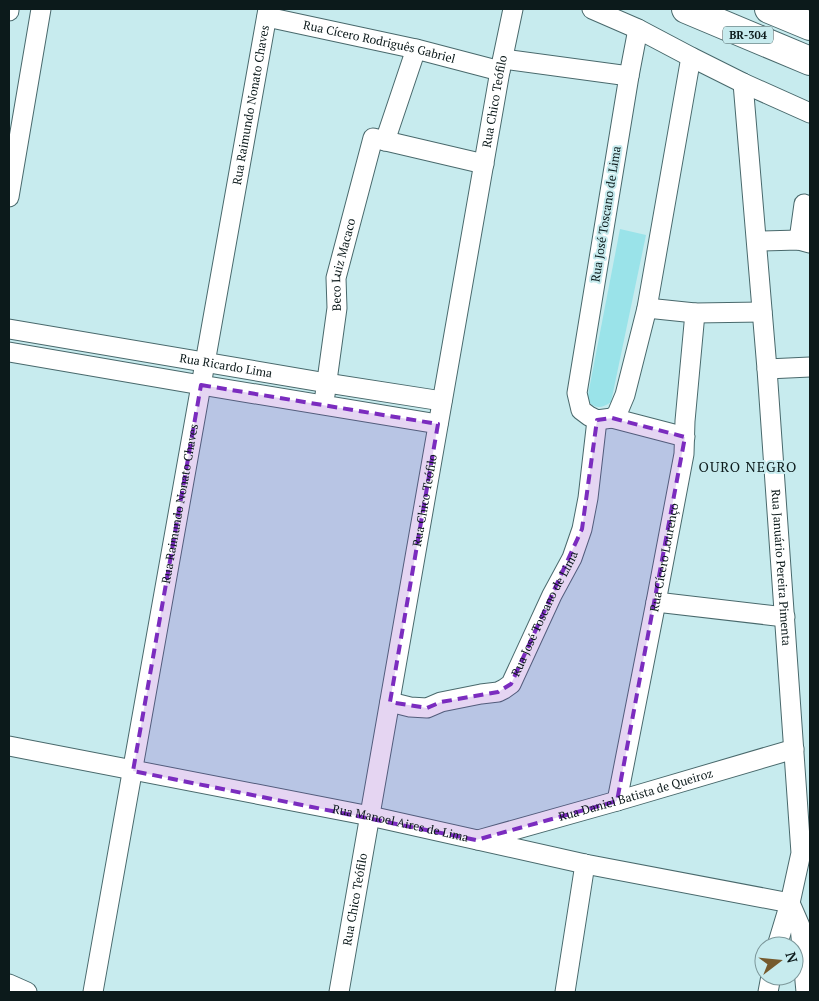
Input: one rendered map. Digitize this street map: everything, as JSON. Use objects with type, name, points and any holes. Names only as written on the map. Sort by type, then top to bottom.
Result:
[{"type":"highway","name":"BR-304","points":[[686,9],[810,61]]},
{"type":"highway","name":"BR-304","points":[[769,9],[810,26]]},
{"type":"street","points":[[9,197],[40,9]]},
{"type":"street","name":"Rua Chico Teófilo","points":[[339,992],[501,65],[513,9]]},
{"type":"street","points":[[592,9],[638,29],[743,83],[810,113]]},
{"type":"street","name":"Rua Cícero Rodriguês Gabriel","points":[[268,13],[416,49],[501,65],[629,76]]},
{"type":"street","name":"Rua Raimundo Nonato Chaves","points":[[94,992],[268,13]]},
{"type":"street","name":"Rua José Toscano de Lima","points":[[638,29],[576,393],[581,410],[589,416],[604,419],[617,414],[625,395],[647,308],[691,57]]},
{"type":"street","points":[[416,49],[385,141],[484,164]]},
{"type":"street","name":"Rua Januário Pereira Pimenta","points":[[743,83],[767,369],[801,853],[804,869],[790,903],[781,936]]},
{"type":"street","name":"Beco Luiz Macaco","points":[[323,405],[337,308],[336,278],[373,138],[385,141]]},
{"type":"street","points":[[756,241],[805,242],[804,204]]},
{"type":"street","points":[[647,308],[694,313],[762,312]]},
{"type":"street","name":"Rua Cícero Lourenço","points":[[617,801],[684,454],[694,313]]},
{"type":"street","name":"Rua Ricardo Lima","points":[[9,329],[442,401]]},
{"type":"street","name":"Rua Ricardo Lima","points":[[9,352],[438,424]]},
{"type":"street","points":[[767,369],[810,367]]},
{"type":"street","points":[[604,419],[684,437]]},
{"type":"street","name":"Rua José Toscano de Lima","points":[[390,702],[410,707],[427,708],[441,702],[498,692],[510,684],[552,595],[572,558],[582,529],[604,419]]},
{"type":"street","points":[[656,602],[784,617]]},
{"type":"street","name":"Rua Manoel Aires de Lima","points":[[9,746],[370,816],[585,864],[790,903]]},
{"type":"street","name":"Rua Daniel Batista de Queiroz","points":[[476,840],[794,749]]},
{"type":"street","points":[[565,992],[585,864]]},
{"type":"street","points":[[790,903],[800,926],[806,992]]},
{"type":"street","points":[[9,984],[27,992]]},
{"type":"highlighted area","points":[[201,385],[438,424],[390,702],[427,708],[441,702],[498,692],[511,684],[582,529],[597,420],[612,418],[685,437],[617,801],[476,840],[133,771]]},
{"type":"shaded area","points":[[620,229],[646,235],[611,402],[598,407],[592,405],[587,400]]},
{"type":"district","name":"OURO NEGRO","points":[[748,467]]}]
